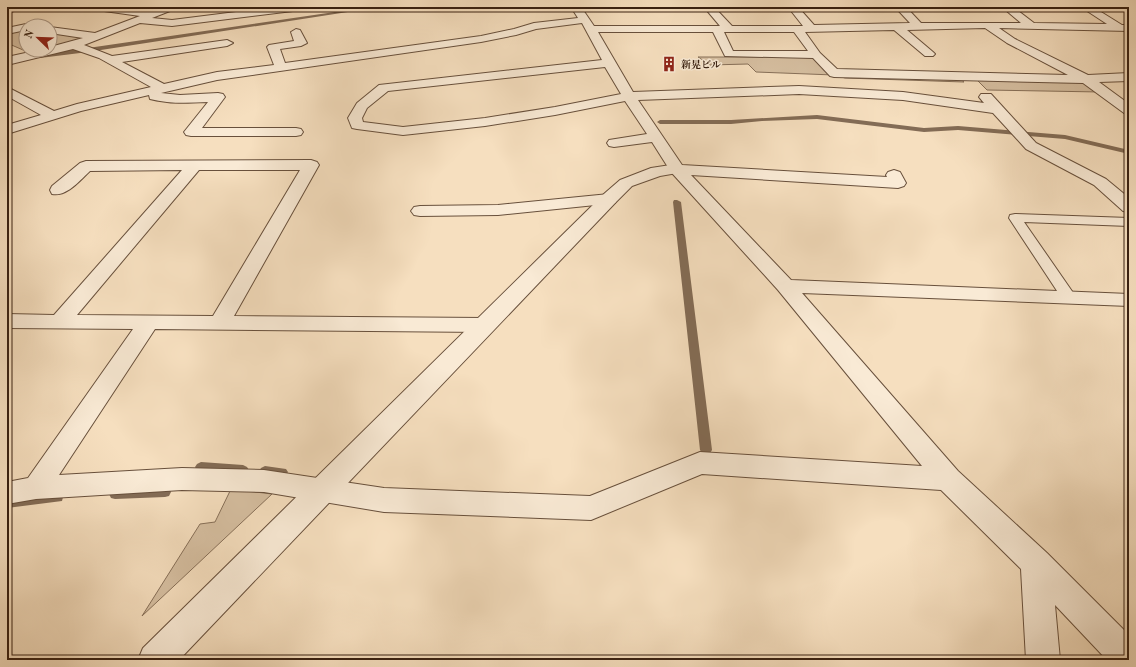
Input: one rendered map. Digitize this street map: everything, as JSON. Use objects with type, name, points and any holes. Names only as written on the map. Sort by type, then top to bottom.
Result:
[{"type":"street","points":[[7,10],[18,7]]},
{"type":"street","points":[[96,7],[154,14]]},
{"type":"street","points":[[81,49],[95,36],[172,7]]},
{"type":"street","points":[[222,16],[244,7]]},
{"type":"street","points":[[139,20],[172,23],[302,7]]},
{"type":"street","points":[[576,7],[588,24],[629,96],[677,169],[785,286],[948,479],[1036,563],[1129,659]]},
{"type":"street","points":[[710,7],[729,29]]},
{"type":"street","points":[[793,7],[810,28]]},
{"type":"street","points":[[900,7],[918,26]]},
{"type":"street","points":[[1007,7],[1032,26]]},
{"type":"street","points":[[1086,7],[1124,28]]},
{"type":"street","points":[[7,24],[18,26]]},
{"type":"street","points":[[7,130],[77,108],[217,76],[466,41],[516,32],[534,26],[588,24],[717,29],[797,29],[987,25],[1124,28]]},
{"type":"street","points":[[987,25],[1011,41],[1086,78],[1129,110]]},
{"type":"street","points":[[897,27],[929,54]]},
{"type":"street","points":[[7,30],[18,28]]},
{"type":"street","points":[[717,29],[729,54],[816,55]]},
{"type":"street","points":[[797,29],[816,55],[834,73],[1086,78],[1129,77]]},
{"type":"street","points":[[58,31],[95,36]]},
{"type":"street","points":[[281,67],[273,47],[301,43],[296,32]]},
{"type":"street","points":[[110,60],[227,43]]},
{"type":"street","points":[[7,61],[81,49],[110,60],[162,88]]},
{"type":"street","points":[[609,63],[384,88],[362,106],[355,118],[357,125],[403,131],[485,122],[555,111],[629,96],[799,90],[903,96],[996,109]]},
{"type":"street","points":[[968,76],[996,109],[1031,146],[1100,182],[1129,207]]},
{"type":"street","points":[[11,89],[52,115]]},
{"type":"street","points":[[144,92],[163,98],[180,99],[218,97],[191,132],[296,132]]},
{"type":"street","points":[[614,143],[657,137]]},
{"type":"street","points":[[60,322],[195,165]]},
{"type":"street","points":[[58,190],[86,166],[311,165],[220,323]]},
{"type":"street","points":[[155,660],[484,325],[626,183],[657,172],[677,169],[898,183]]},
{"type":"street","points":[[420,211],[498,210],[609,199]]},
{"type":"street","points":[[785,286],[1129,300]]},
{"type":"street","points":[[7,321],[484,325]]},
{"type":"street","points":[[36,488],[149,322]]},
{"type":"street","points":[[7,493],[36,488],[182,479],[264,481],[384,500],[591,508],[700,463],[948,479]]},
{"type":"street","points":[[1036,563],[1043,660]]},
{"type":"lane","points":[[1068,297],[1015,218],[1129,222]]},
{"type":"shaded area","points":[[18,31],[18,48],[7,43],[7,32]]},
{"type":"shaded area","points":[[58,34],[79,37],[82,39],[58,46]]},
{"type":"shaded area","points":[[698,57],[813,57],[832,73],[959,78],[964,82],[845,78],[834,75],[756,72],[748,64],[710,65]]},
{"type":"shaded area","points":[[975,78],[1084,80],[1100,92],[987,90]]},
{"type":"shaded area","points":[[231,489],[272,494],[142,616],[200,524],[215,522]]},
{"type":"waterway","points":[[58,54],[378,7]]},
{"type":"waterway","points":[[660,122],[731,122],[817,117],[924,130],[958,128],[1065,137],[1129,152]]},
{"type":"waterway","points":[[677,202],[706,450]]},
{"type":"waterway","points":[[201,467],[243,470]]},
{"type":"waterway","points":[[265,471],[282,472]]},
{"type":"waterway","points":[[115,494],[165,492]]},
{"type":"waterway","points":[[7,503],[57,497]]},
{"type":"place","name":"新晃ビル","points":[[669,64]]}]
